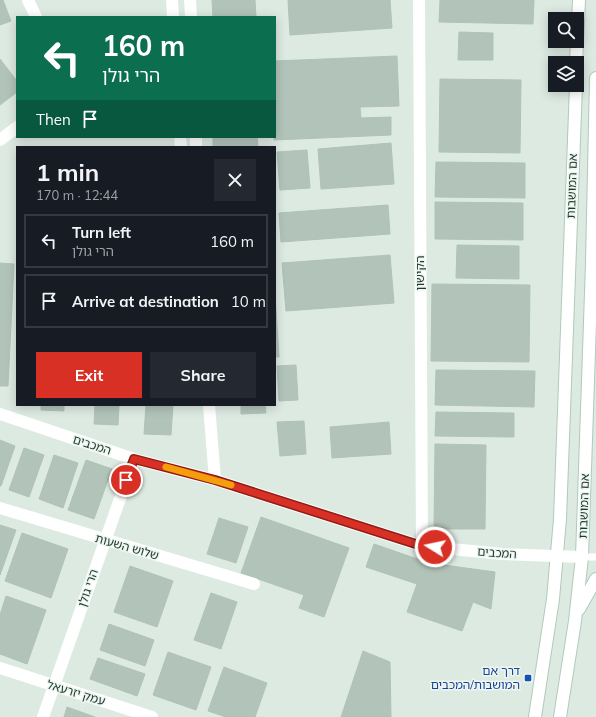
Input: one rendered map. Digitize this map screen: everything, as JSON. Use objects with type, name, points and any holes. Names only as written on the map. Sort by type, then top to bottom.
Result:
[{"type":"street","points":[[28,0],[36,16]]},
{"type":"street","points":[[172,0],[173,16]]},
{"type":"street","points":[[190,0],[191,16]]},
{"type":"street","name":"הקישון","points":[[419,0],[422,546]]},
{"type":"street","points":[[576,56],[578,0]]},
{"type":"street","name":"אם המושבות","points":[[560,717],[582,556],[592,271],[596,78]]},
{"type":"street","name":"אם המושבות","points":[[535,717],[558,556],[576,92]]},
{"type":"street","points":[[0,140],[16,128]]},
{"type":"street","points":[[209,406],[215,480]]},
{"type":"street","name":"המכבים","points":[[0,414],[134,459],[215,480],[422,546],[502,554],[582,556]]},
{"type":"street","name":"הרי גולן","points":[[43,717],[134,459]]},
{"type":"street","name":"שלוש השעות","points":[[0,508],[254,584]]},
{"type":"street","points":[[574,621],[582,601],[596,579]]},
{"type":"street","name":"עמק יזרעאל","points":[[0,668],[152,717]]},
{"type":"lane","points":[[582,556],[596,557]]},
{"type":"building","points":[[0,0],[3,0],[11,21],[0,25]]},
{"type":"building","points":[[212,0],[255,0],[256,16],[213,16]]},
{"type":"building","points":[[288,0],[390,0],[392,28],[290,35]]},
{"type":"building","points":[[440,0],[534,0],[533,24],[439,22]]},
{"type":"building","points":[[459,32],[493,33],[493,60],[458,60]]},
{"type":"building","points":[[397,56],[399,106],[360,107],[361,118],[391,117],[391,135],[274,140],[274,138],[276,138],[276,61]]},
{"type":"building","points":[[0,59],[16,80],[16,93],[0,105]]},
{"type":"building","points":[[440,79],[521,80],[520,153],[439,152]]},
{"type":"building","points":[[213,138],[257,138],[258,146],[213,146]]},
{"type":"building","points":[[391,143],[394,184],[321,189],[318,149]]},
{"type":"building","points":[[307,150],[310,188],[280,190],[277,152]]},
{"type":"building","points":[[436,162],[525,163],[525,198],[435,197]]},
{"type":"building","points":[[435,202],[523,203],[523,240],[435,239]]},
{"type":"building","points":[[388,205],[390,234],[281,242],[279,213]]},
{"type":"building","points":[[457,245],[519,246],[519,279],[456,278]]},
{"type":"building","points":[[390,255],[394,303],[286,311],[282,263]]},
{"type":"building","points":[[0,263],[14,264],[8,386],[0,386]]},
{"type":"building","points":[[432,284],[530,285],[529,362],[431,361]]},
{"type":"building","points":[[276,310],[279,357],[276,357]]},
{"type":"building","points":[[296,365],[298,400],[279,401],[277,366]]},
{"type":"building","points":[[436,370],[535,371],[534,407],[435,405]]},
{"type":"building","points":[[41,406],[64,406],[64,411],[41,410]]},
{"type":"building","points":[[95,406],[119,406],[118,425],[94,424]]},
{"type":"building","points":[[146,406],[173,406],[171,435],[144,434]]},
{"type":"building","points":[[241,406],[265,406],[266,413],[241,414]]},
{"type":"building","points":[[436,412],[514,413],[514,437],[435,436]]},
{"type":"building","points":[[304,421],[306,454],[280,456],[277,422]]},
{"type":"building","points":[[389,422],[391,454],[332,458],[330,427]]},
{"type":"building","points":[[0,440],[15,446],[1,486],[0,486]]},
{"type":"building","points":[[435,444],[486,445],[485,529],[434,529]]},
{"type":"building","points":[[24,448],[44,455],[29,497],[9,490]]},
{"type":"building","points":[[54,455],[78,463],[63,508],[39,499]]},
{"type":"building","points":[[86,460],[112,469],[94,519],[68,510]]},
{"type":"building","points":[[261,517],[349,548],[324,617],[299,608],[304,595],[241,573]]},
{"type":"building","points":[[219,518],[248,527],[236,563],[207,554]]},
{"type":"building","points":[[0,525],[16,530],[0,575]]},
{"type":"building","points":[[22,533],[68,549],[51,598],[5,581]]},
{"type":"building","points":[[374,544],[429,563],[495,572],[491,609],[473,602],[462,631],[407,612],[417,584],[366,567]]},
{"type":"building","points":[[130,566],[173,581],[157,627],[114,612]]},
{"type":"building","points":[[211,593],[237,602],[221,649],[194,640]]},
{"type":"building","points":[[6,596],[46,610],[27,664],[0,654],[0,615]]},
{"type":"building","points":[[109,624],[154,640],[145,666],[100,650]]},
{"type":"building","points":[[363,651],[390,662],[391,717],[341,717]]},
{"type":"building","points":[[168,652],[211,667],[196,710],[153,695]]},
{"type":"building","points":[[98,658],[145,674],[137,696],[90,679]]},
{"type":"building","points":[[224,667],[267,683],[255,717],[226,717],[208,711]]},
{"type":"building","points":[[67,707],[95,717],[64,717]]},
{"type":"slow traffic","points":[[166,467],[231,485]]},
{"type":"place","name":"דרך אם המושבות/המכבים","points":[[528,678]]},
{"type":"route","points":[[126,480],[134,459],[215,480],[422,546],[435,547]]}]
